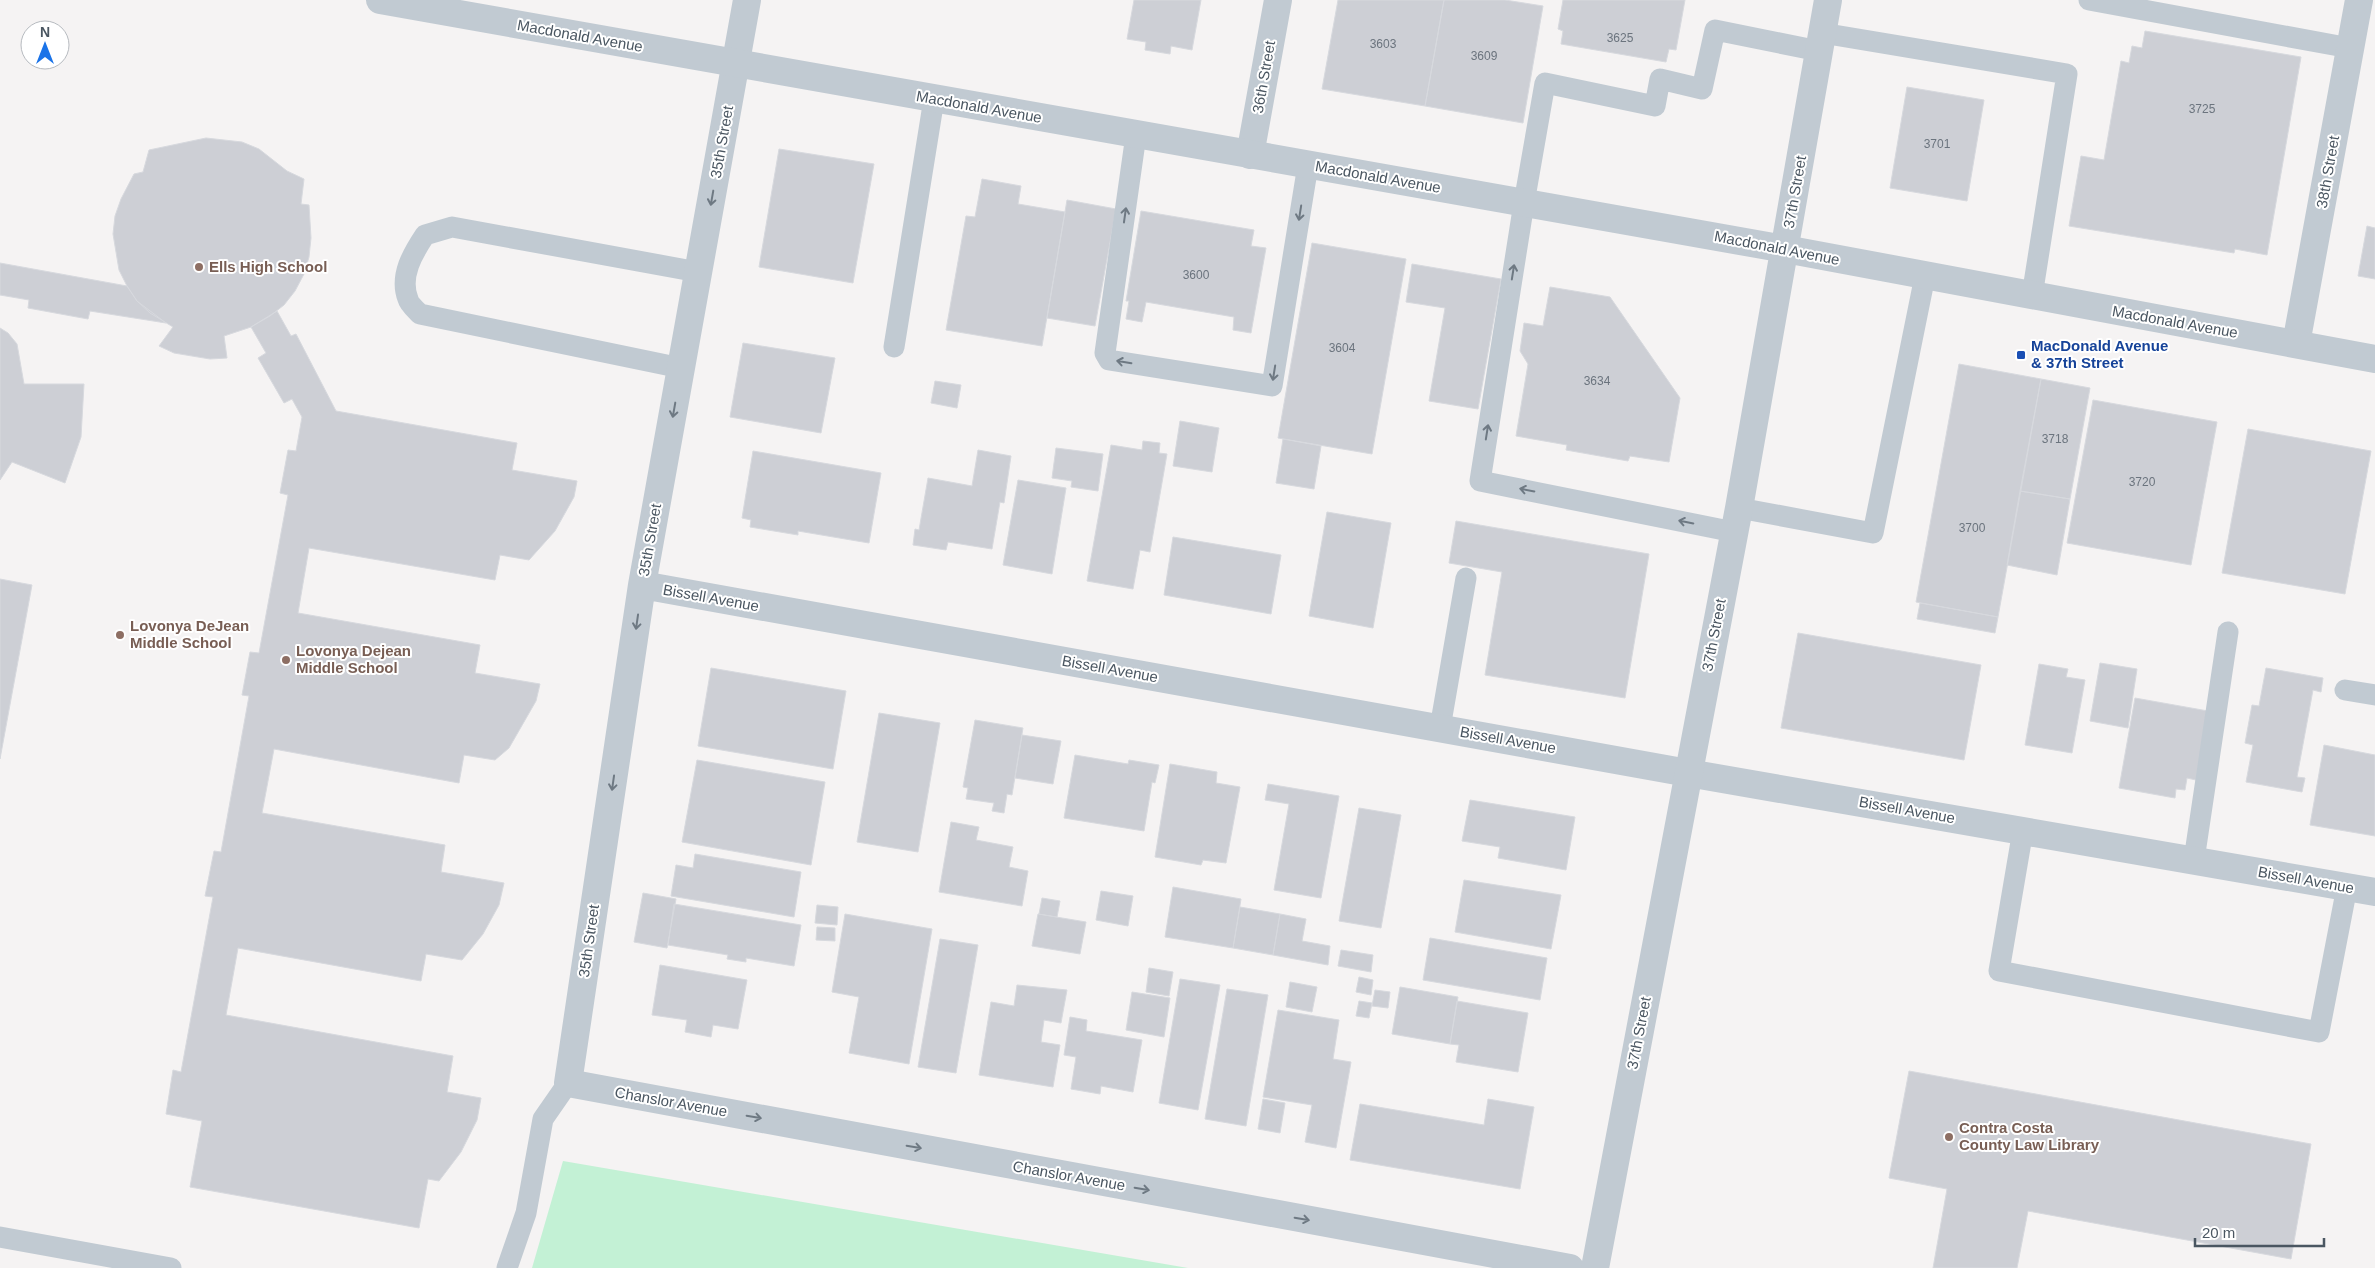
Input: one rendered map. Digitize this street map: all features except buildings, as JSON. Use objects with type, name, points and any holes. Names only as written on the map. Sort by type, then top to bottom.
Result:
[{"type":"street","name":"Macdonald Avenue","points":[[380,0],[1785,249],[2375,359]]},
{"type":"street","name":"35th Street","points":[[568,1083],[642,586],[747,0]]},
{"type":"street","name":"36th Street","points":[[1250,155],[1278,0]]},
{"type":"street","name":"37th Street","points":[[1595,1268],[1736,520],[1828,0]]},
{"type":"street","name":"38th Street","points":[[2296,344],[2359,0]]},
{"type":"street","name":"Bissell Avenue","points":[[642,586],[2375,892]]},
{"type":"street","name":"Chanslor Avenue","points":[[568,1083],[1570,1268]]},
{"type":"lane","points":[[2089,0],[2350,48]]},
{"type":"lane","points":[[1925,276],[1873,533],[1736,520],[1480,480],[1545,83],[1655,106],[1660,79],[1702,89],[1715,30],[2067,74],[2032,296]]},
{"type":"lane","points":[[894,347],[934,99]]},
{"type":"lane","points":[[1136,135],[1105,353],[1109,360],[1272,386],[1308,165]]},
{"type":"lane","points":[[681,368],[420,314],[408,299],[405,278],[411,256],[424,235],[452,227],[698,272]]},
{"type":"lane","points":[[1440,728],[1466,578]]},
{"type":"lane","points":[[2194,860],[2228,632]]},
{"type":"lane","points":[[2345,690],[2375,695]]},
{"type":"lane","points":[[2023,830],[1999,971],[2319,1032],[2347,887]]},
{"type":"lane","points":[[507,1268],[526,1213],[543,1120],[568,1083]]},
{"type":"lane","points":[[0,1237],[171,1268]]},
{"type":"green space","points":[[563,1161],[1188,1268],[532,1268]]},
{"type":"place","name":"Ells High School","points":[[199,267]]},
{"type":"place","name":"MacDonald Avenue & 37th Street","points":[[2021,355]]},
{"type":"place","name":"Lovonya DeJean Middle School","points":[[120,635]]},
{"type":"place","name":"Lovonya Dejean Middle School","points":[[286,660]]},
{"type":"place","name":"Contra Costa County Law Library","points":[[1949,1137]]}]
